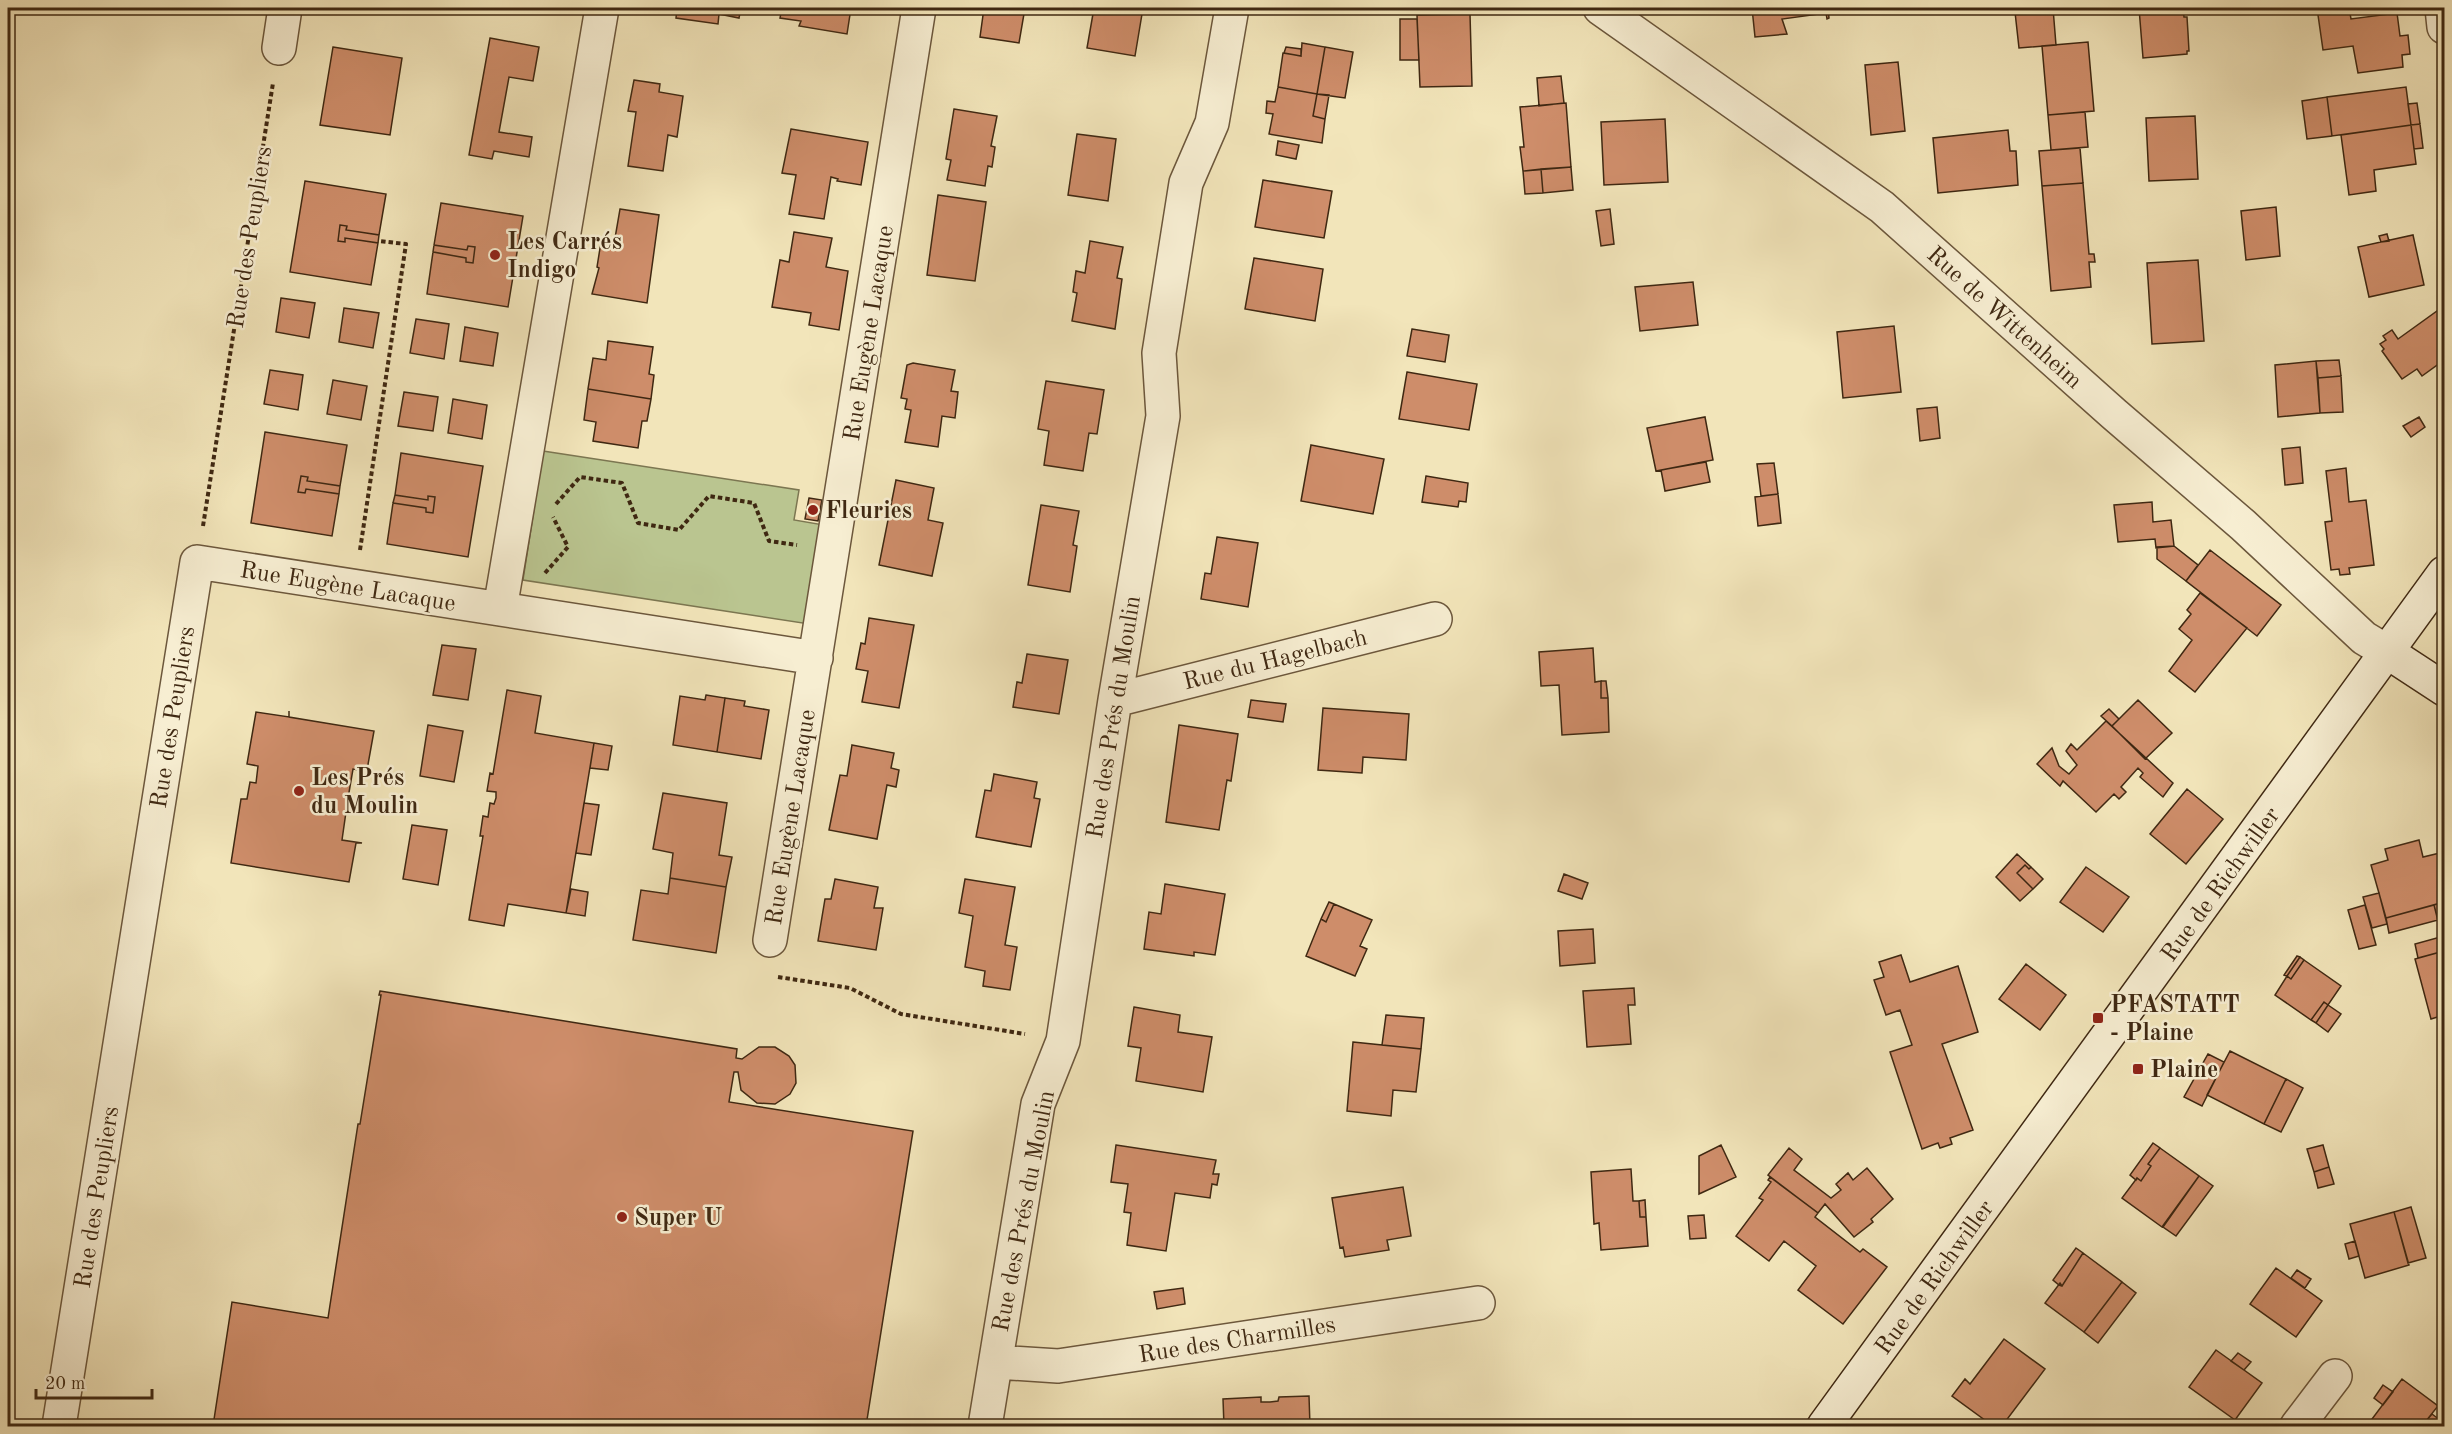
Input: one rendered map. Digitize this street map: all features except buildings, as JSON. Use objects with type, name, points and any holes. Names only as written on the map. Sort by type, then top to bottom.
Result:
[{"type":"street","points":[[279,48],[285,8]]},
{"type":"street","points":[[500,609],[602,8]]},
{"type":"street","name":"Rue Eugène Lacaque","points":[[770,940],[920,8]]},
{"type":"street","name":"Rue des Prés du Moulin","points":[[985,1426],[1038,1104],[1063,1041],[1115,700],[1163,416],[1159,353],[1184,194],[1186,183],[1212,123],[1232,8]]},
{"type":"street","name":"Rue de Wittenheim","points":[[1600,8],[1881,207],[2243,525],[2364,638],[2445,689]]},
{"type":"street","points":[[2442,8],[2445,27]]},
{"type":"street","name":"Rue Eugène Lacaque","points":[[197,562],[816,658]]},
{"type":"street","name":"Rue des Peupliers","points":[[59,1426],[197,562]]},
{"type":"street","name":"Rue de Richwiller","points":[[1824,1426],[2445,573]]},
{"type":"street","name":"Rue du Hagelbach","points":[[1115,700],[1434,619]]},
{"type":"street","name":"Rue des Charmilles","points":[[996,1362],[1058,1366],[1478,1303]]},
{"type":"street","points":[[2297,1426],[2335,1376]]},
{"type":"path","name":"Rue des Peupliers","points":[[197,562],[279,48]]},
{"type":"path","points":[[355,587],[406,244],[379,241]]},
{"type":"path","points":[[500,609],[537,582],[567,547],[550,510],[580,477],[622,483],[638,523],[679,530],[709,496],[754,503],[769,541],[833,550]]},
{"type":"path","points":[[770,940],[764,975],[850,988],[901,1014],[1063,1041]]},
{"type":"green space","points":[[543,451],[799,490],[794,520],[824,525],[809,624],[523,580]]},
{"type":"place","name":"Les Carrés Indigo","points":[[495,255]]},
{"type":"place","name":"Fleuries","points":[[813,510]]},
{"type":"place","name":"Les Prés du Moulin","points":[[299,791]]},
{"type":"place","name":"PFASTATT - Plaine","points":[[2098,1018]]},
{"type":"place","name":"Plaine","points":[[2138,1069]]},
{"type":"place","name":"Super U","points":[[622,1217]]}]
